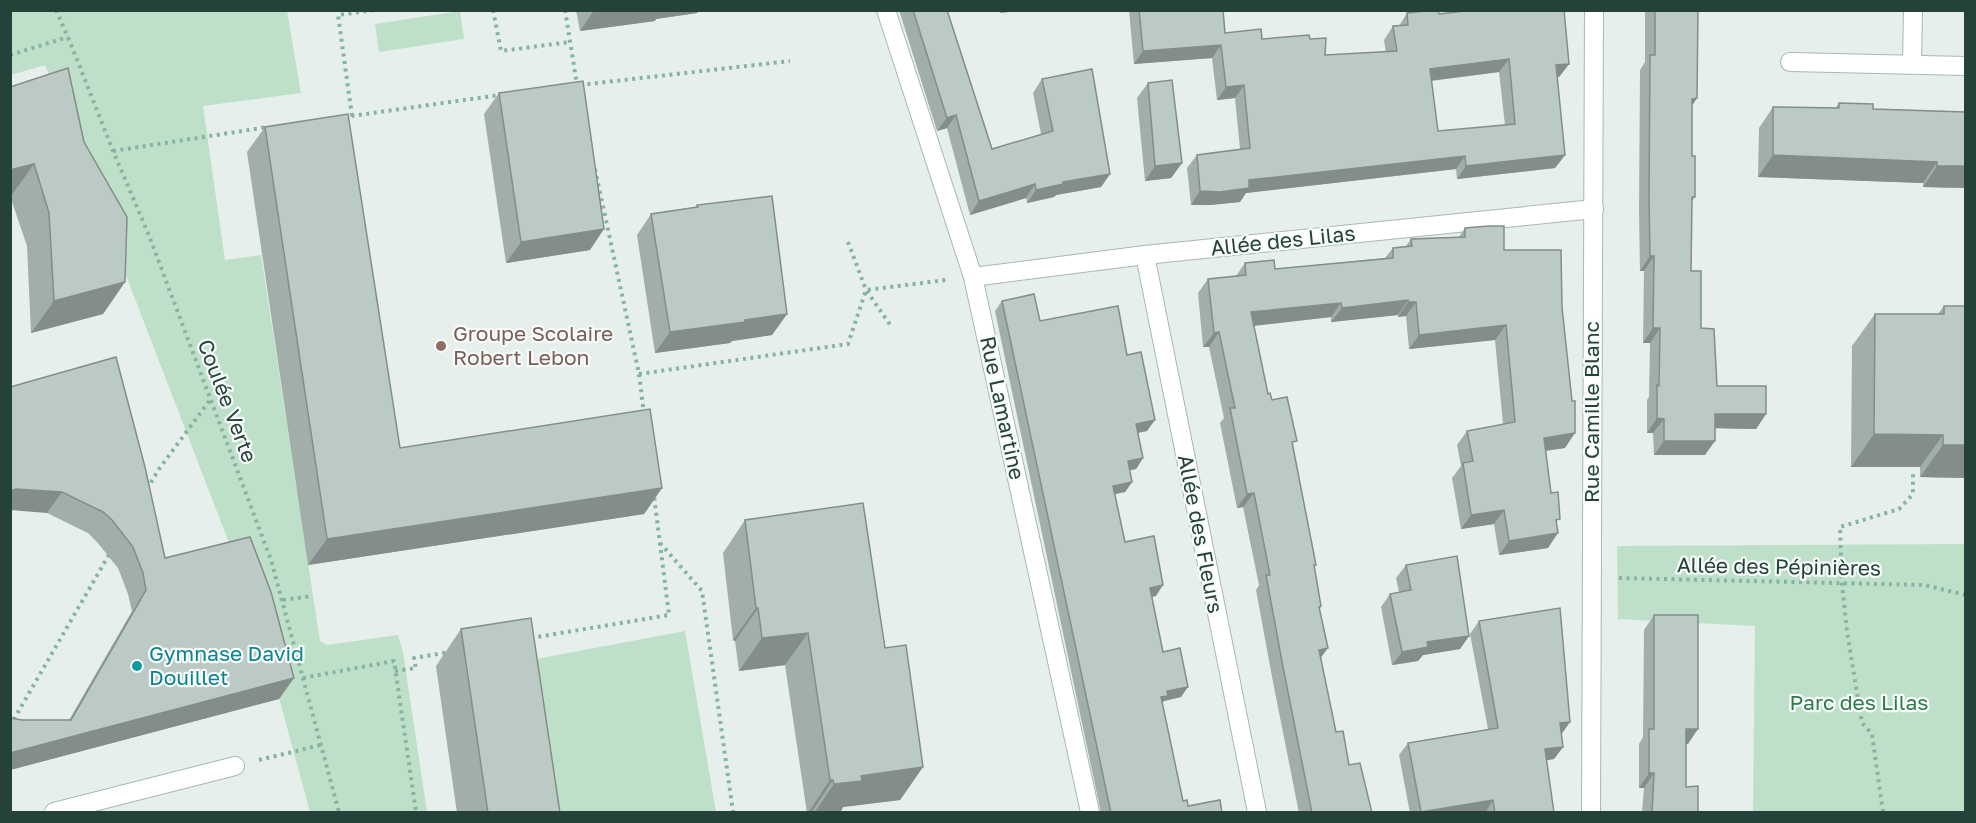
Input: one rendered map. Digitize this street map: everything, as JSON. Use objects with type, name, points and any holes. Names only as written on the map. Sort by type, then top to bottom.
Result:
[{"type":"street","name":"Rue Lamartine","points":[[886,10],[974,277],[1090,813]]},
{"type":"street","name":"Rue Camille Blanc","points":[[1591,813],[1593,10]]},
{"type":"street","points":[[1912,64],[1913,10]]},
{"type":"street","points":[[1790,62],[1965,66]]},
{"type":"street","name":"Allée des Lilas","points":[[974,277],[1144,255],[1594,209]]},
{"type":"street","name":"Allée des Fleurs","points":[[1144,255],[1257,813]]},
{"type":"street","points":[[54,813],[235,766]]},
{"type":"path","name":"Coulée Verte","points":[[56,10],[148,233],[271,560],[339,813]]},
{"type":"path","points":[[352,116],[338,15],[375,10]]},
{"type":"path","points":[[493,10],[501,51],[570,42]]},
{"type":"path","points":[[565,10],[580,96]]},
{"type":"path","points":[[10,55],[68,36]]},
{"type":"path","points":[[566,87],[790,61]]},
{"type":"path","points":[[341,117],[506,95]]},
{"type":"path","points":[[113,151],[274,126]]},
{"type":"path","points":[[594,165],[639,374],[644,419]]},
{"type":"path","points":[[848,242],[866,290],[891,326]]},
{"type":"path","points":[[866,290],[974,277]]},
{"type":"path","points":[[639,374],[848,344],[866,290]]},
{"type":"path","points":[[142,498],[159,469],[210,399]]},
{"type":"path","points":[[1883,813],[1872,734],[1862,723],[1847,632],[1840,527],[1899,508],[1912,494],[1914,472]]},
{"type":"path","points":[[530,638],[669,615],[653,486]]},
{"type":"path","points":[[660,543],[702,591],[734,813]]},
{"type":"path","points":[[10,726],[114,547]]},
{"type":"path","name":"Allée des Pépinières","points":[[1591,578],[1924,585],[1965,595]]},
{"type":"path","points":[[283,600],[312,596]]},
{"type":"path","points":[[395,671],[416,668],[414,658],[460,650]]},
{"type":"path","points":[[303,678],[394,661],[416,813]]},
{"type":"path","points":[[235,766],[321,745]]},
{"type":"green space","points":[[11,11],[287,11],[301,93],[203,106],[225,260],[261,255],[320,641],[327,645],[398,635],[403,652],[427,812],[310,812],[256,613],[45,65],[11,75]]},
{"type":"green space","points":[[460,11],[464,39],[379,52],[375,24]]},
{"type":"green space","name":"Parc des Lilas","points":[[1965,544],[1965,812],[1753,812],[1755,626],[1618,619],[1617,546]]},
{"type":"green space","points":[[685,631],[716,812],[558,812],[536,659]]},
{"type":"building","points":[[913,10],[947,10],[992,149],[1053,131],[1042,79],[1092,69],[1110,174],[1063,182],[1063,184],[1036,190],[1035,184],[979,201],[956,115],[947,118]]},
{"type":"building","points":[[1139,10],[1223,10],[1225,33],[1261,29],[1262,39],[1309,35],[1310,39],[1326,38],[1325,55],[1397,51],[1393,26],[1408,25],[1407,13],[1435,10],[1438,10],[1439,14],[1474,10],[1564,10],[1569,64],[1556,65],[1565,155],[1466,166],[1465,156],[1249,180],[1249,188],[1220,192],[1200,191],[1197,155],[1250,148],[1244,85],[1226,87],[1221,45],[1143,51]],"holes":[[[1509,59],[1515,124],[1438,131],[1430,69]]]},
{"type":"building","points":[[1655,10],[1698,10],[1697,98],[1692,99],[1695,197],[1692,197],[1691,271],[1701,271],[1701,328],[1714,329],[1717,386],[1766,386],[1766,414],[1715,414],[1715,441],[1664,441],[1664,419],[1657,418],[1660,328],[1653,328],[1654,256],[1650,256],[1649,197],[1650,55],[1655,55]]},
{"type":"building","points":[[68,68],[84,142],[127,217],[125,282],[54,301],[49,213],[34,164],[10,170],[10,87]]},
{"type":"building","points":[[1172,80],[1182,163],[1155,166],[1148,83]]},
{"type":"building","points":[[583,81],[604,229],[521,242],[499,93]]},
{"type":"building","points":[[1839,103],[1873,104],[1873,109],[1965,112],[1965,166],[1937,166],[1937,162],[1773,155],[1773,107],[1839,108]]},
{"type":"building","points":[[348,114],[400,448],[650,409],[662,488],[327,539],[265,127]]},
{"type":"building","points":[[772,196],[787,314],[670,332],[651,214],[698,207],[697,205]]},
{"type":"building","points":[[1504,226],[1504,250],[1561,250],[1562,307],[1572,401],[1575,401],[1575,433],[1544,438],[1551,493],[1558,492],[1560,519],[1556,520],[1558,533],[1509,541],[1504,510],[1471,515],[1463,463],[1473,461],[1467,431],[1515,422],[1506,325],[1419,335],[1416,302],[1408,302],[1408,300],[1342,308],[1341,303],[1251,312],[1268,394],[1270,393],[1272,400],[1287,397],[1297,441],[1292,442],[1316,565],[1314,565],[1321,606],[1319,607],[1328,648],[1319,650],[1336,732],[1343,731],[1349,765],[1360,763],[1372,813],[1312,813],[1266,575],[1270,575],[1254,493],[1247,494],[1230,408],[1235,408],[1219,332],[1214,333],[1208,279],[1246,275],[1245,263],[1274,260],[1275,269],[1393,258],[1393,248],[1412,246],[1411,239],[1465,237],[1465,228]]},
{"type":"building","points":[[1034,294],[1040,321],[1118,306],[1127,355],[1141,352],[1155,420],[1136,424],[1143,458],[1128,461],[1132,482],[1113,486],[1125,542],[1154,536],[1163,585],[1150,588],[1163,652],[1180,648],[1188,687],[1167,691],[1168,696],[1161,697],[1183,801],[1187,800],[1188,806],[1220,800],[1222,813],[1111,813],[1002,301]]},
{"type":"building","points":[[1944,306],[1965,306],[1965,445],[1943,445],[1943,435],[1874,434],[1875,314],[1944,314]]},
{"type":"building","points":[[116,357],[145,467],[165,558],[250,537],[271,592],[294,678],[10,753],[10,718],[71,720],[146,590],[143,573],[133,547],[103,512],[62,492],[16,489],[10,491],[10,387]]},
{"type":"building","points":[[863,503],[885,648],[906,645],[923,767],[861,776],[862,781],[834,784],[833,780],[830,780],[808,633],[762,638],[745,520]]},
{"type":"building","points":[[1457,556],[1469,636],[1427,642],[1428,647],[1402,652],[1390,594],[1411,590],[1406,565]]},
{"type":"building","points":[[1560,608],[1570,722],[1560,723],[1563,747],[1545,749],[1554,813],[1495,813],[1493,800],[1421,812],[1408,743],[1498,728],[1479,621]]},
{"type":"building","points":[[1654,615],[1698,615],[1698,729],[1686,729],[1686,787],[1698,786],[1698,813],[1652,813],[1654,773],[1649,773],[1649,729],[1654,729]]},
{"type":"building","points":[[531,618],[560,813],[488,813],[461,629]]},
{"type":"place","name":"Groupe Scolaire Robert Lebon","points":[[441,346]]},
{"type":"place","name":"Gymnase David Douillet","points":[[137,666]]}]
